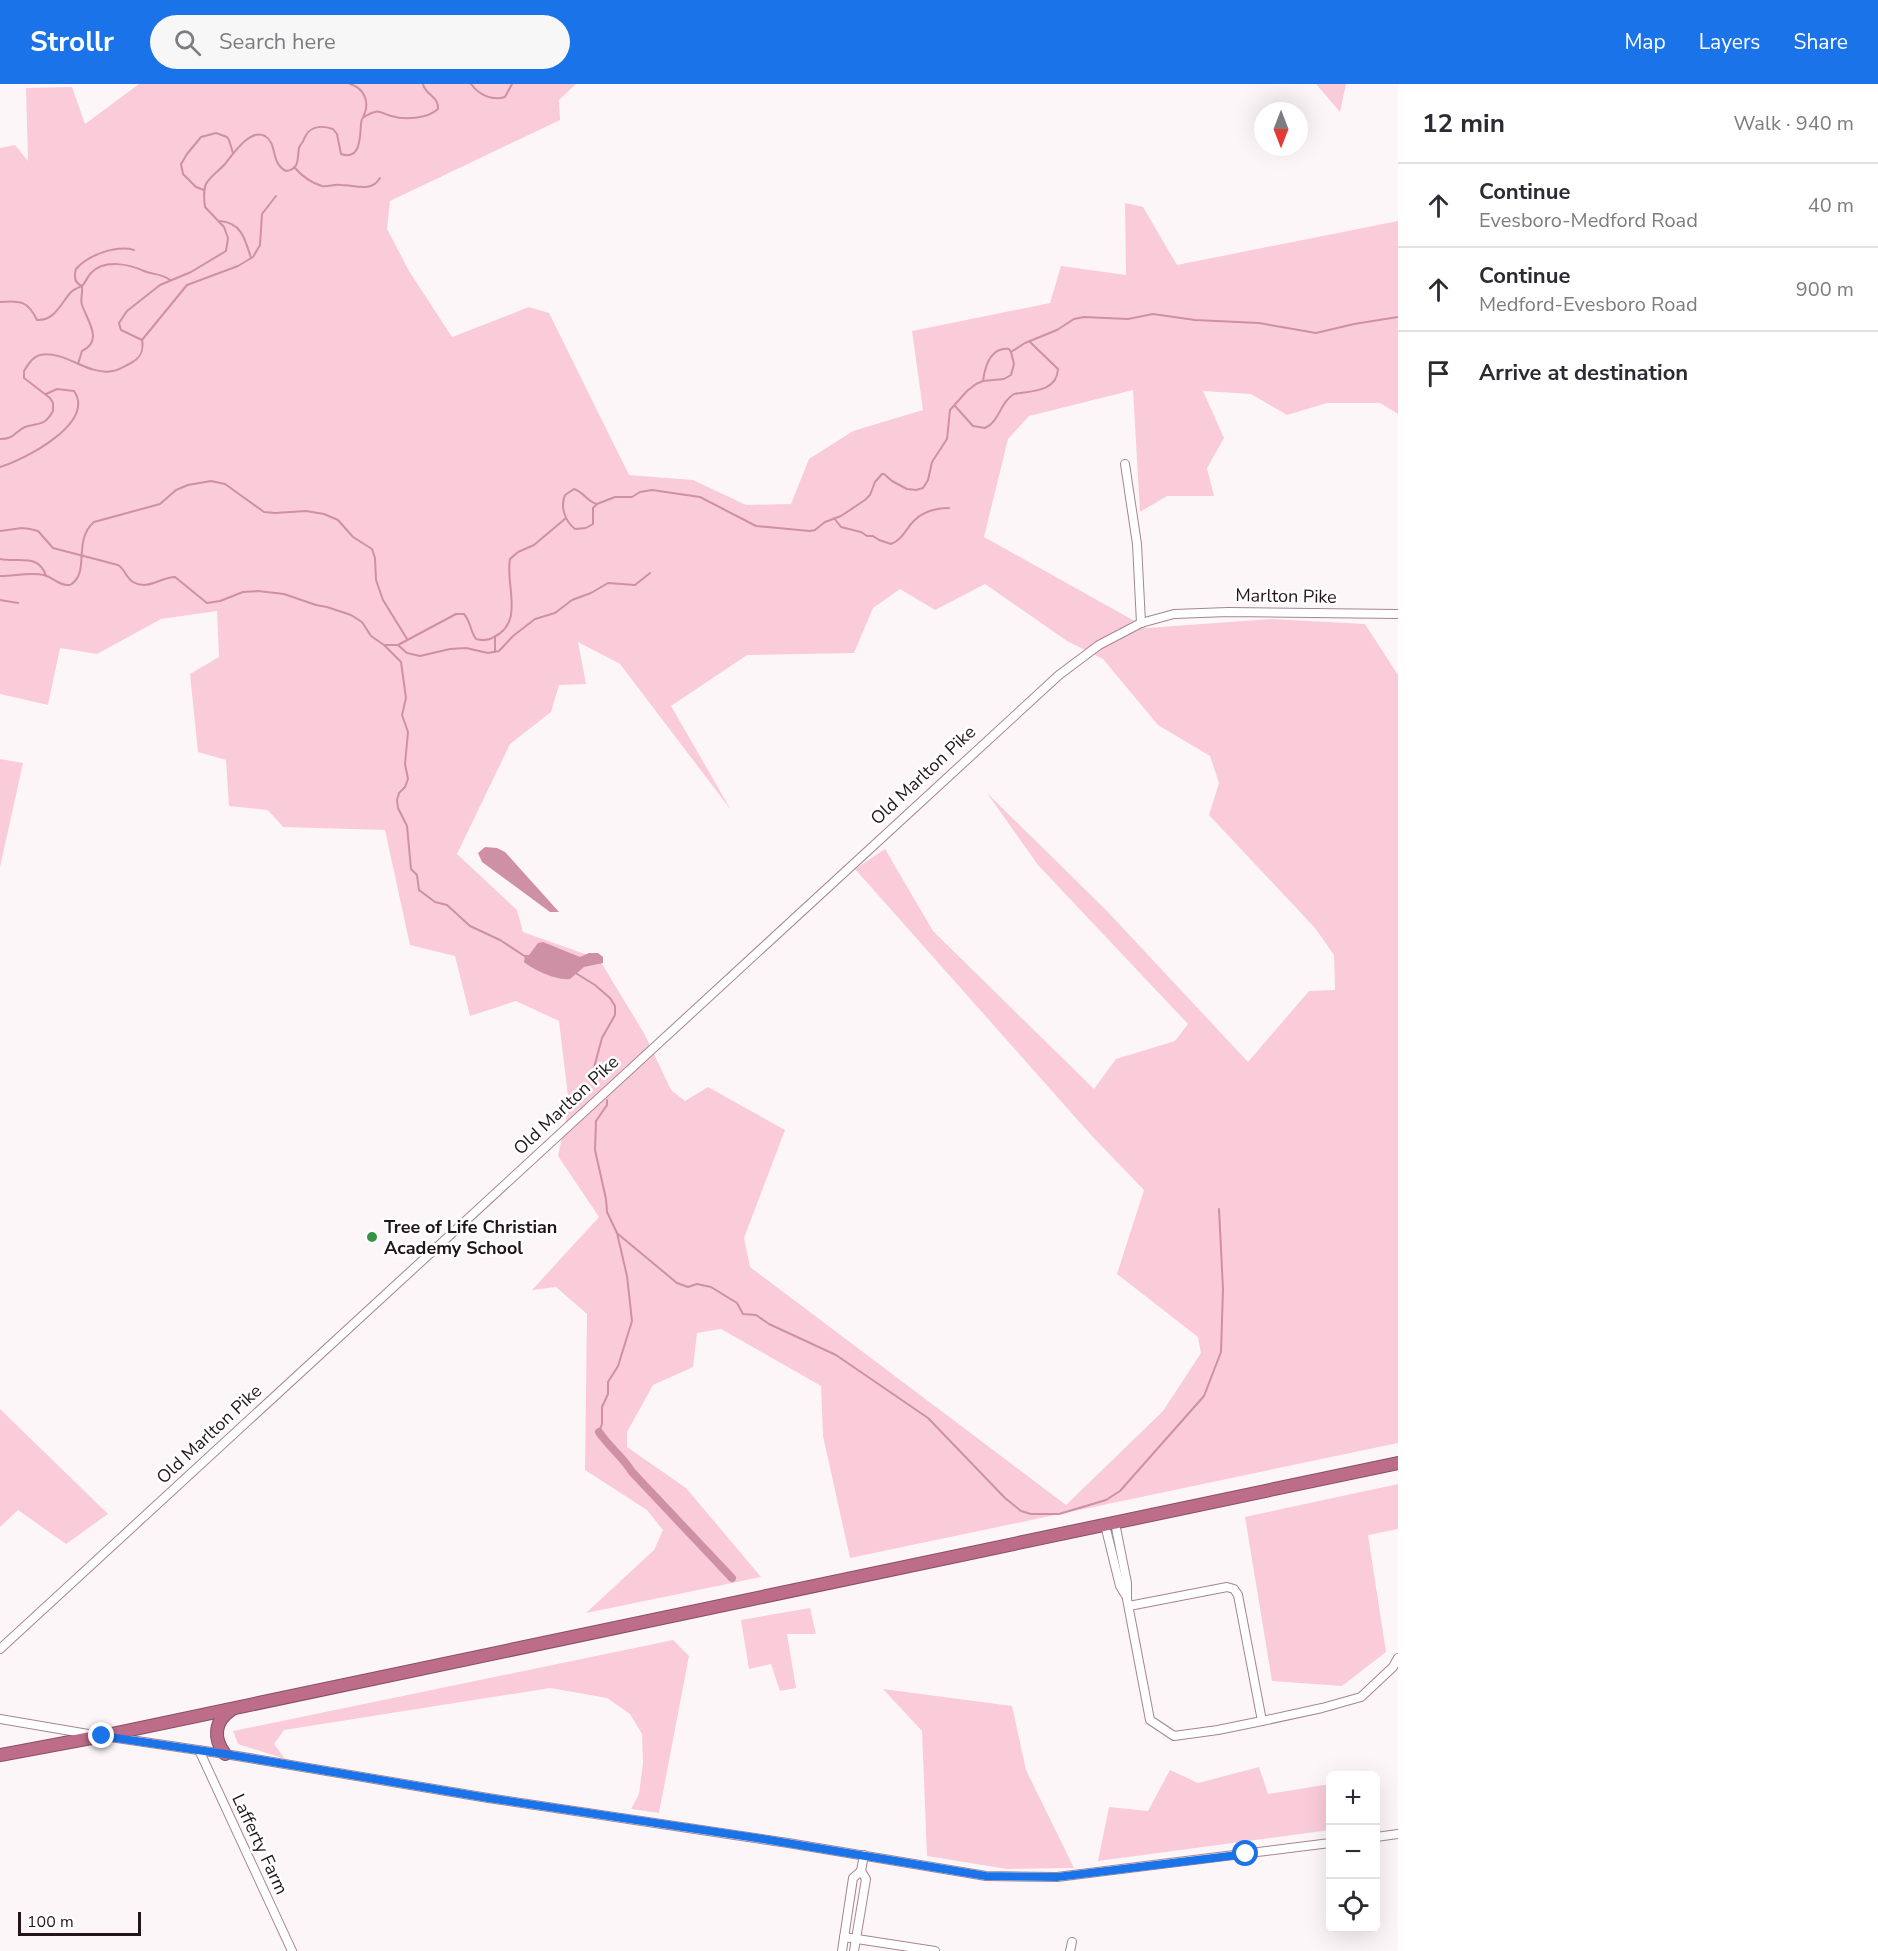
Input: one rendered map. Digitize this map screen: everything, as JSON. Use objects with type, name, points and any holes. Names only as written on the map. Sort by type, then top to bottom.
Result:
[{"type":"highway","points":[[0,1755],[102,1736],[1398,1463]]},
{"type":"highway","points":[[225,1754],[219,1747],[216,1729],[226,1713],[234,1708]]},
{"type":"street","points":[[1125,464],[1137,544],[1141,623]]},
{"type":"street","name":"Marlton Pike","points":[[1174,614],[1228,612],[1398,614]]},
{"type":"street","name":"Old Marlton Pike","points":[[0,1649],[1041,690],[1099,645],[1141,623],[1174,614]]},
{"type":"street","points":[[1110,1524],[1127,1584],[1128,1602],[1150,1720],[1174,1736],[1262,1721],[1361,1697],[1393,1667],[1398,1658]]},
{"type":"street","points":[[1128,1602],[1227,1587],[1234,1589],[1238,1595],[1262,1721]]},
{"type":"street","points":[[0,1719],[961,1872],[1034,1878],[1104,1873],[1326,1844]]},
{"type":"street","name":"Lafferty Farm","points":[[199,1750],[292,1951]]},
{"type":"street","points":[[1380,1836],[1398,1834]]},
{"type":"street","points":[[842,1951],[853,1878],[861,1871],[864,1856]]},
{"type":"street","points":[[854,1951],[866,1879],[861,1871]]},
{"type":"street","points":[[844,1937],[915,1950],[935,1951]]},
{"type":"shaded area","points":[[139,84],[576,84],[559,100],[560,120],[390,201],[387,229],[409,271],[452,337],[529,307],[549,313],[629,475],[693,480],[746,505],[791,504],[809,459],[853,431],[923,410],[912,331],[1050,303],[1061,266],[1126,275],[1125,203],[1143,207],[1177,265],[1398,221],[1398,414],[1380,403],[1327,403],[1287,415],[1251,394],[1203,391],[1224,438],[1207,468],[1214,496],[1167,496],[1140,512],[1133,390],[1029,416],[1008,439],[984,537],[1147,628],[1271,619],[1365,624],[1398,675],[1398,1443],[850,1558],[823,1436],[821,1386],[721,1329],[697,1333],[693,1367],[653,1385],[627,1432],[627,1447],[686,1488],[761,1577],[586,1613],[654,1550],[663,1530],[647,1510],[585,1470],[587,1314],[556,1287],[532,1290],[599,1217],[558,1156],[569,1105],[559,1021],[516,1001],[470,1016],[455,956],[410,945],[385,830],[283,827],[268,810],[229,806],[226,760],[198,752],[190,674],[219,657],[217,611],[161,619],[97,654],[60,648],[48,705],[0,694],[0,148],[15,145],[28,161],[26,88],[72,87],[85,124]],"holes":[[[985,584],[1067,641],[1103,659],[1158,725],[1210,756],[1219,783],[1209,815],[1315,928],[1334,955],[1335,990],[1309,991],[1248,1062],[1106,910],[987,793],[1038,865],[1188,1024],[1175,1041],[1116,1059],[1094,1089],[933,931],[885,849],[855,869],[1091,1135],[1144,1190],[1117,1274],[1198,1337],[1201,1353],[1163,1411],[1066,1505],[750,1267],[744,1238],[785,1130],[708,1087],[685,1101],[671,1090],[645,1035],[599,959],[523,932],[517,910],[457,854],[510,744],[551,712],[559,685],[586,684],[578,642],[620,664],[731,810],[671,706],[747,655],[854,653],[873,608],[900,589],[935,610]]]},
{"type":"shaded area","points":[[1316,84],[1346,84],[1340,112]]},
{"type":"shaded area","points":[[0,759],[23,763],[0,867]]},
{"type":"shaded area","points":[[485,847],[497,848],[505,852],[559,912],[550,912],[482,862],[478,853]]},
{"type":"shaded area","points":[[543,942],[580,957],[589,953],[598,953],[603,957],[603,963],[584,967],[570,979],[553,977],[524,962],[525,955],[529,955],[538,943]]},
{"type":"shaded area","points":[[0,1409],[108,1514],[66,1544],[18,1510],[0,1527]]},
{"type":"shaded area","points":[[1398,1484],[1398,1529],[1368,1535],[1386,1652],[1342,1686],[1272,1681],[1245,1517]]},
{"type":"shaded area","points":[[810,1608],[816,1634],[787,1634],[796,1688],[780,1691],[771,1664],[749,1669],[741,1620]]},
{"type":"shaded area","points":[[673,1640],[689,1656],[659,1813],[631,1809],[639,1794],[643,1763],[642,1734],[630,1714],[607,1698],[550,1688],[284,1730],[274,1744],[285,1759],[238,1744],[233,1731]]},
{"type":"shaded area","points":[[883,1689],[1012,1706],[1026,1770],[1074,1868],[1007,1869],[927,1856],[922,1731]]},
{"type":"shaded area","points":[[1259,1767],[1268,1794],[1326,1785],[1326,1831],[1098,1861],[1109,1807],[1148,1811],[1170,1770],[1198,1783]]},
{"type":"waterway","points":[[142,340],[121,330],[119,323],[127,311],[160,285],[191,272],[226,251],[228,238],[224,227],[205,207],[204,190],[210,178],[242,143],[259,134],[269,139],[278,163],[286,171],[296,166],[300,145],[312,129],[324,127],[333,129],[337,134],[341,154],[352,154],[356,151],[360,141],[366,101],[362,92],[350,84]]},
{"type":"waterway","points":[[364,117],[373,112],[409,118],[428,115],[438,109],[438,105],[423,84]]},
{"type":"waterway","points":[[471,84],[482,94],[491,98],[505,97],[512,84]]},
{"type":"waterway","points":[[204,190],[196,187],[183,174],[181,164],[187,154],[201,137],[216,133],[227,137],[233,153]]},
{"type":"waterway","points":[[294,167],[306,178],[322,186],[367,187],[376,183],[380,178]]},
{"type":"waterway","points":[[142,340],[187,285],[238,266],[253,257],[260,245],[262,214],[276,196]]},
{"type":"waterway","points":[[220,221],[227,222],[238,229],[251,258]]},
{"type":"waterway","points":[[78,364],[82,351],[89,347],[93,336],[81,303],[82,286],[75,279],[76,269],[88,259],[103,252],[119,249],[134,250]]},
{"type":"waterway","points":[[0,302],[23,303],[27,305],[37,320],[43,320],[57,311],[71,292],[83,285],[91,273],[110,264],[131,266],[170,280]]},
{"type":"waterway","points":[[1011,352],[1025,343],[1057,330],[1074,319],[1084,317],[1128,319],[1153,314],[1195,320],[1259,323],[1316,333],[1398,317]]},
{"type":"waterway","points":[[0,439],[12,437],[25,427],[44,422],[53,411],[50,398],[24,378],[24,371],[35,358],[50,354],[94,370],[113,371],[137,359],[143,348],[142,340]]},
{"type":"waterway","points":[[955,406],[973,426],[985,428],[994,421],[1009,397],[1042,389],[1053,382],[1057,377],[1058,369],[1030,342]]},
{"type":"waterway","points":[[983,381],[985,369],[993,354],[1003,349],[1009,349],[1011,352]]},
{"type":"waterway","points":[[597,504],[574,489],[565,495],[563,509],[571,526],[575,529],[586,528],[593,524],[593,508],[597,504],[615,497],[632,497],[640,492],[652,490],[700,497],[756,526],[815,530],[865,500],[882,474],[907,489],[923,488],[928,480],[932,462],[947,439],[950,410],[976,384],[1004,379],[1011,375],[1014,364],[1011,352]]},
{"type":"waterway","points":[[0,467],[40,448],[67,427],[75,415],[78,403],[74,391],[57,389],[46,394]]},
{"type":"waterway","points":[[0,576],[38,574],[70,585],[80,573],[84,538],[94,522],[160,504],[176,490],[188,485],[211,481],[225,484],[264,512],[306,511],[324,514],[338,520],[353,537],[372,549],[375,558],[376,580],[383,600],[407,639]]},
{"type":"waterway","points":[[834,518],[841,527],[891,544],[901,538],[921,515],[931,510],[949,508]]},
{"type":"waterway","points":[[385,645],[398,645],[456,614],[464,614],[476,639],[485,640],[494,637],[509,622],[511,613],[510,559],[518,552],[534,545],[566,518]]},
{"type":"waterway","points":[[0,531],[22,528],[38,531],[53,548],[118,565],[131,580],[138,584],[144,585],[175,577],[207,603],[220,601],[243,592],[284,594],[351,615],[362,622],[371,636],[401,662],[406,698],[402,715],[408,732],[405,764],[408,779],[397,800],[398,808],[407,826],[411,869],[417,875],[419,890],[435,902],[447,905],[470,926],[500,940],[526,957]]},
{"type":"waterway","points":[[0,559],[28,560],[39,564],[46,576]]},
{"type":"waterway","points":[[398,645],[407,653],[420,656],[450,649],[466,648],[488,653],[499,651],[513,636],[535,619],[555,613],[572,600],[608,583],[635,585],[650,573]]},
{"type":"waterway","points":[[0,600],[18,603]]},
{"type":"waterway","points":[[495,637],[495,652]]},
{"type":"waterway","points":[[574,972],[595,985],[610,998],[615,1006],[615,1015],[602,1038],[592,1075],[596,1087]]},
{"type":"waterway","points":[[599,1432],[602,1424],[602,1407],[608,1394],[608,1382],[618,1366],[632,1321],[627,1276],[617,1233],[607,1212],[595,1150],[596,1121],[607,1105],[607,1100]]},
{"type":"waterway","points":[[618,1234],[677,1283],[688,1287],[697,1284],[711,1287],[737,1303],[743,1314],[756,1315],[769,1324],[836,1355],[928,1418],[1005,1498],[1021,1511],[1031,1514],[1059,1514],[1106,1500],[1120,1491],[1204,1396],[1221,1352],[1223,1289],[1219,1209]]},
{"type":"waterway","points":[[599,1432],[632,1472],[732,1578]]},
{"type":"place","name":"Tree of Life Christian Academy School","points":[[372,1237]]},
{"type":"route","points":[[102,1736],[986,1876],[1057,1877],[1246,1854]]}]
